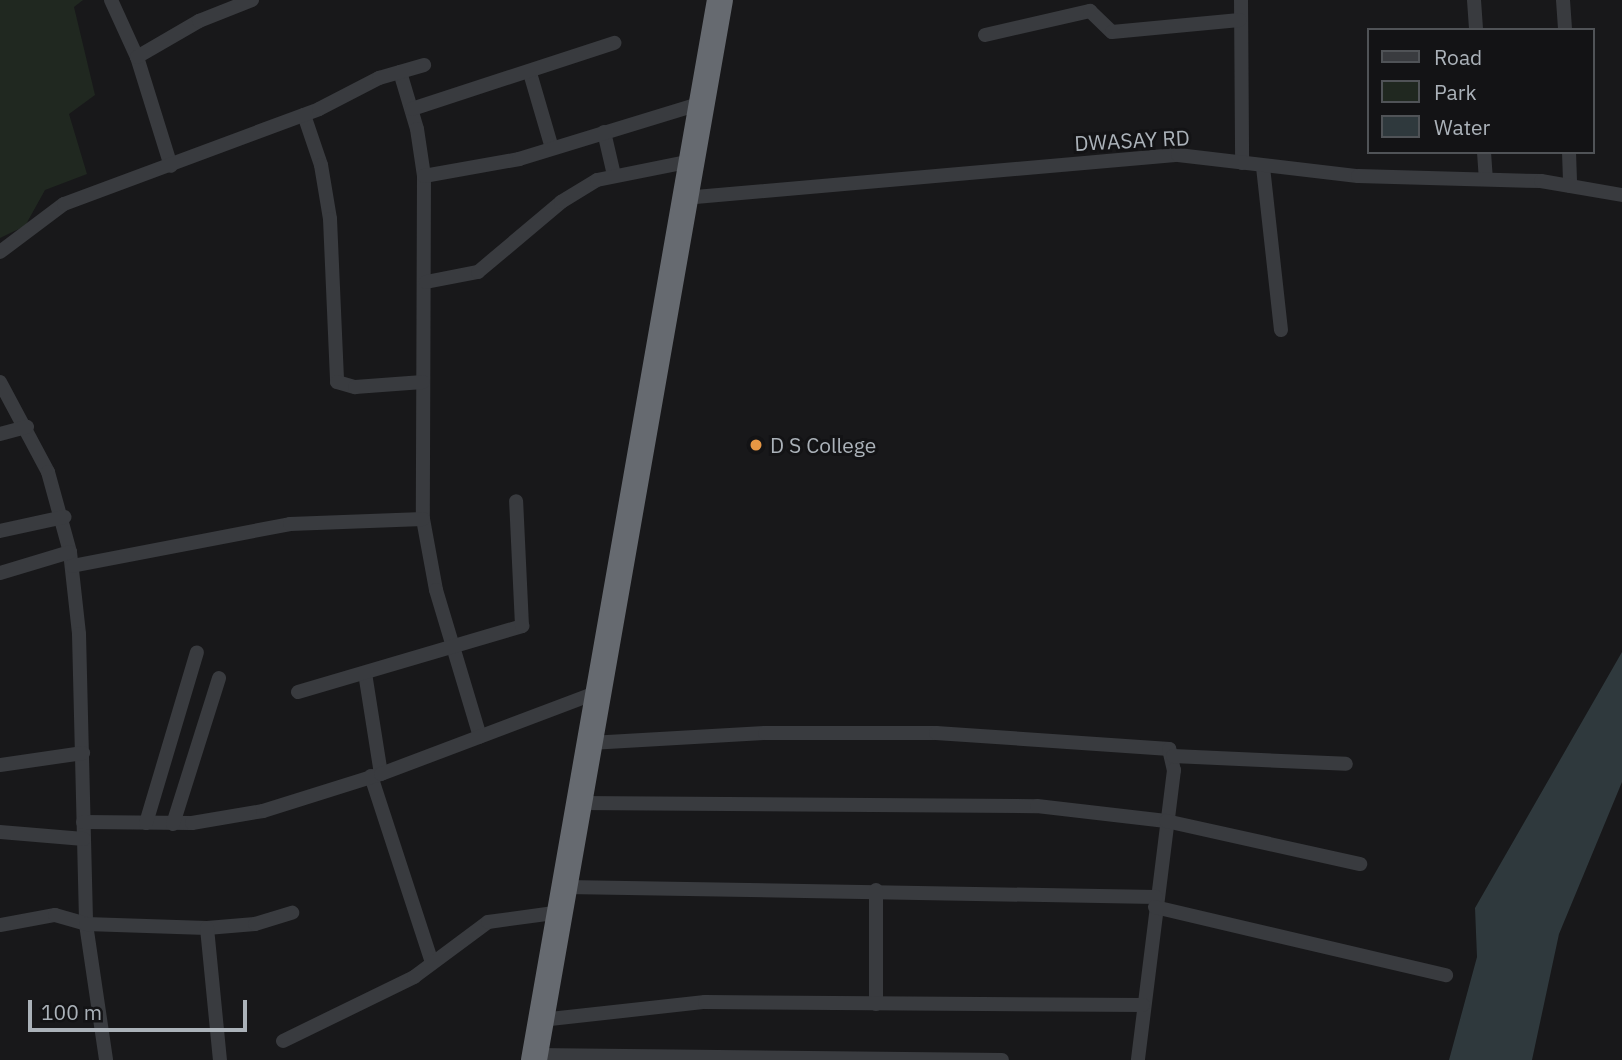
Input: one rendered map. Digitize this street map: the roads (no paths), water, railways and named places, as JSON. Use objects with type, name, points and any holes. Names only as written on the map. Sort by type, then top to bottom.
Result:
[{"type":"highway","points":[[535,1057],[699,104],[720,0]]},
{"type":"street","points":[[111,0],[137,57],[172,166]]},
{"type":"street","points":[[137,57],[198,21],[252,0]]},
{"type":"street","points":[[1241,0],[1245,89],[1242,163]]},
{"type":"street","points":[[1474,0],[1476,28]]},
{"type":"street","points":[[1563,0],[1565,28]]},
{"type":"street","points":[[985,35],[1090,11],[1112,32],[1240,20]]},
{"type":"street","points":[[412,110],[614,43]]},
{"type":"street","points":[[0,252],[64,204],[172,166],[304,115],[400,72],[424,65]]},
{"type":"street","points":[[400,72],[412,110],[424,176],[426,282],[423,519],[453,648],[480,737]]},
{"type":"street","points":[[530,73],[552,148]]},
{"type":"street","points":[[424,176],[487,167],[699,104]]},
{"type":"street","points":[[304,115],[321,165],[330,219],[337,382],[355,387],[423,382]]},
{"type":"street","points":[[604,132],[614,175]]},
{"type":"street","points":[[1484,154],[1486,178]]},
{"type":"street","points":[[1569,154],[1570,186]]},
{"type":"street","name":"DWASAY RD","points":[[684,198],[1178,155],[1358,176],[1486,178],[1570,186],[1622,195]]},
{"type":"street","points":[[426,282],[478,272],[561,202],[614,175],[691,161]]},
{"type":"street","points":[[1263,167],[1281,330]]},
{"type":"street","points":[[0,382],[27,427],[64,517],[71,559],[79,634],[86,923],[104,1060]]},
{"type":"street","points":[[0,435],[27,427]]},
{"type":"street","points":[[298,692],[522,626],[516,501]]},
{"type":"street","points":[[0,531],[64,517]]},
{"type":"street","points":[[0,573],[290,524],[423,519]]},
{"type":"street","points":[[146,823],[197,652]]},
{"type":"street","points":[[365,673],[376,775],[430,960]]},
{"type":"street","points":[[173,824],[219,678]]},
{"type":"street","points":[[83,822],[173,824],[263,811],[376,775],[598,692]]},
{"type":"street","points":[[590,743],[765,733],[936,733],[1164,747],[1173,756],[1346,764]]},
{"type":"street","points":[[0,765],[83,752]]},
{"type":"street","points":[[1138,1060],[1173,756]]},
{"type":"street","points":[[579,803],[978,803],[1166,821],[1360,864]]},
{"type":"street","points":[[0,832],[84,839]]},
{"type":"street","points":[[283,1041],[414,977],[430,960],[488,922],[564,900],[876,890],[1156,902],[1446,975]]},
{"type":"street","points":[[876,890],[876,1004]]},
{"type":"street","points":[[0,925],[55,915],[86,923],[207,928],[255,924],[292,913]]},
{"type":"street","points":[[207,928],[220,1060]]},
{"type":"street","points":[[541,1020],[705,1002],[1143,1004]]},
{"type":"street","points":[[535,1057],[1002,1060]]},
{"type":"water","points":[[1622,652],[1622,782],[1559,934],[1532,1060],[1449,1060],[1477,957],[1475,908]]},
{"type":"place","name":"D S College","points":[[756,445]]}]
